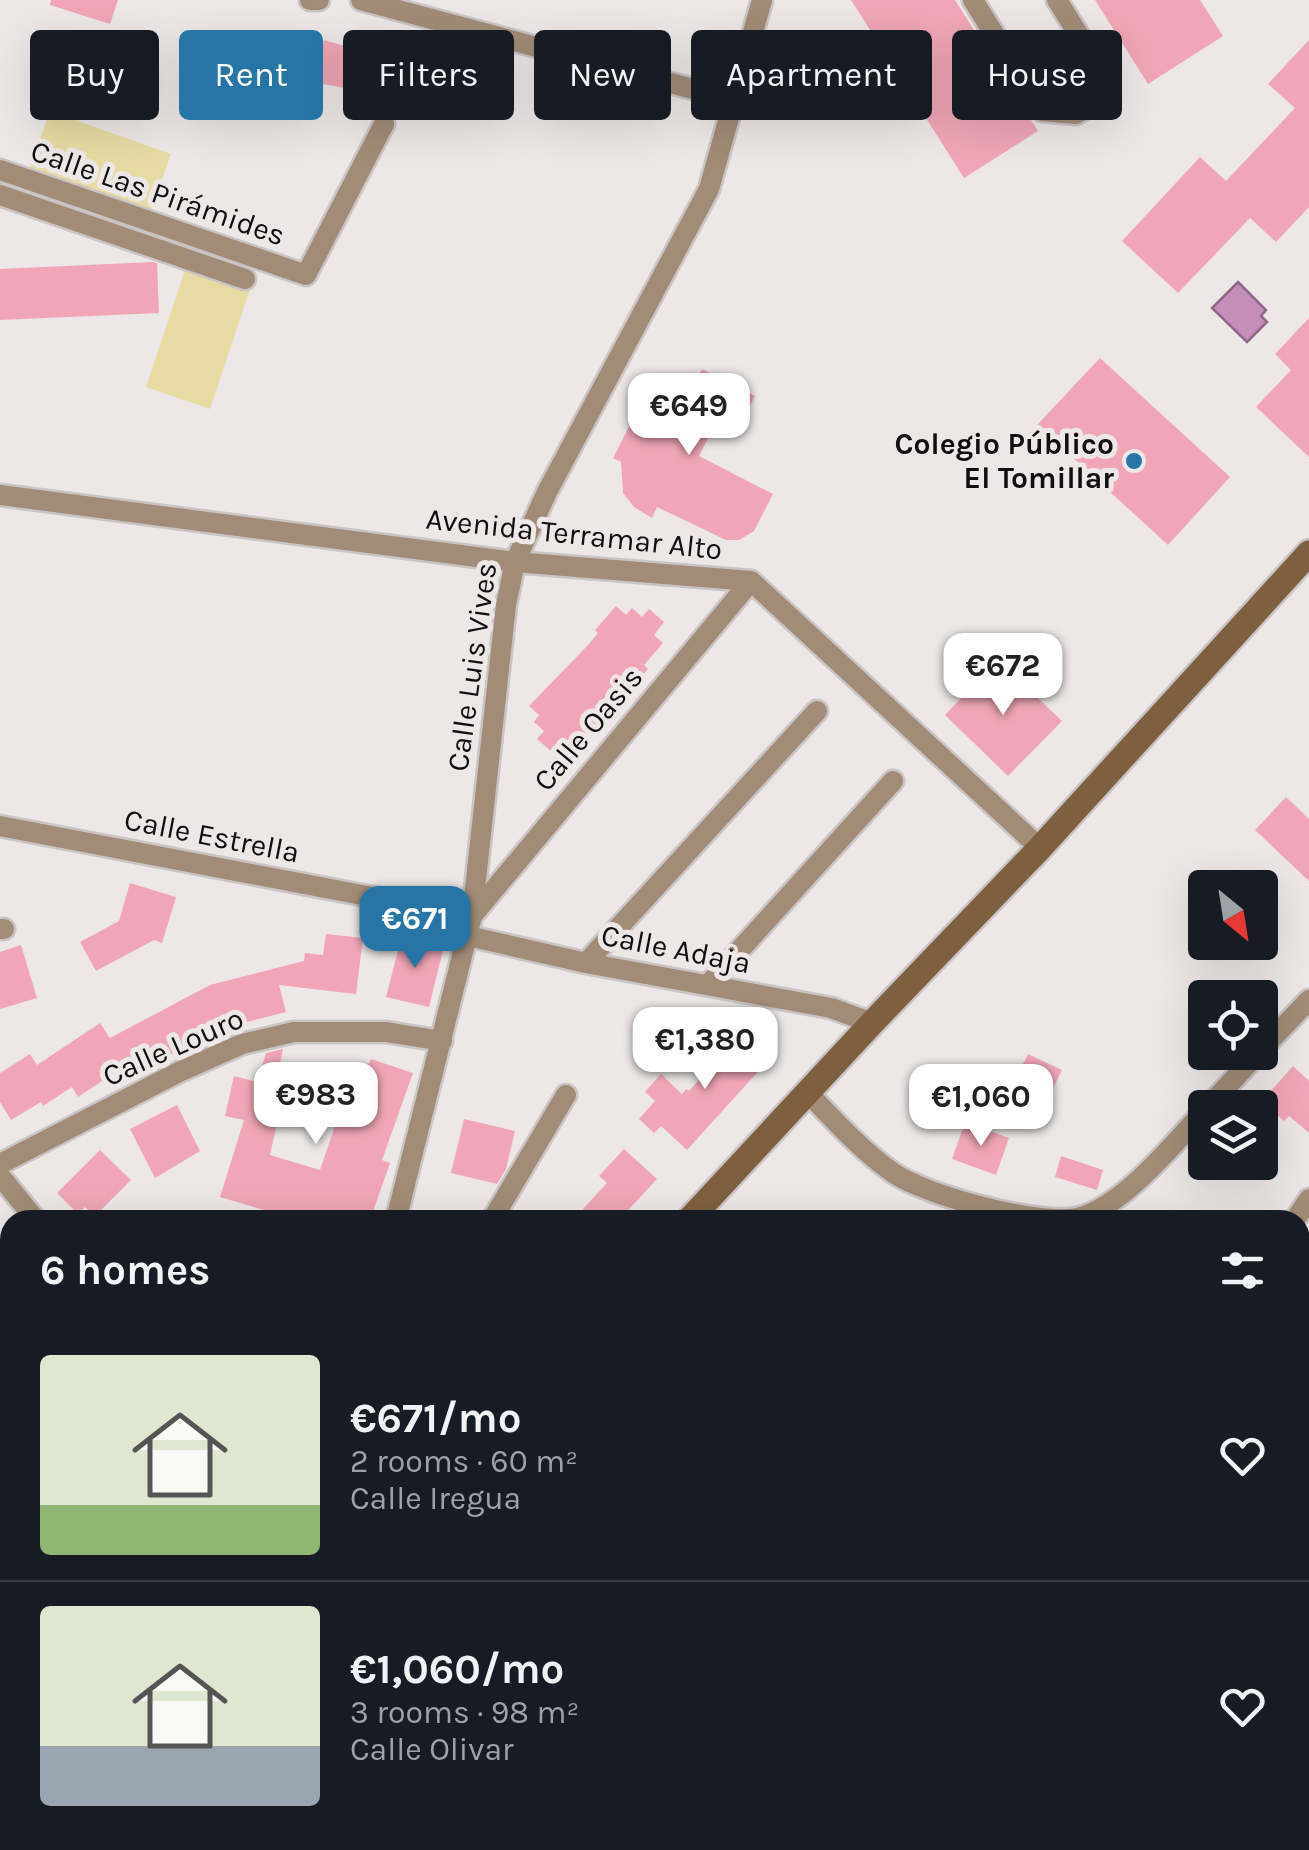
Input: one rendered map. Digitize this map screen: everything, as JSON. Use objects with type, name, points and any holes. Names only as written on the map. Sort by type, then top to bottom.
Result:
[{"type":"main road","points":[[697,1210],[1040,848],[1309,553]]},
{"type":"street","points":[[310,0],[319,0]]},
{"type":"street","points":[[361,0],[691,88]]},
{"type":"street","name":"Calle Luis Vives","points":[[754,30],[762,0]]},
{"type":"street","points":[[973,0],[1042,112],[1076,114],[1091,105],[1102,72],[1057,0]]},
{"type":"street","name":"Calle Luis Vives","points":[[399,1210],[470,926],[514,562],[547,492],[709,189],[728,120]]},
{"type":"street","name":"Calle Las Pirámides","points":[[0,170],[306,276],[384,124]]},
{"type":"street","points":[[0,195],[245,280]]},
{"type":"street","name":"Avenida Terramar Alto","points":[[0,495],[514,562],[750,581],[1040,848]]},
{"type":"street","name":"Calle Oasis","points":[[470,926],[750,581]]},
{"type":"street","points":[[586,962],[817,712]]},
{"type":"street","points":[[708,985],[894,781]]},
{"type":"street","name":"Calle Estrella","points":[[0,826],[470,926]]},
{"type":"street","name":"Calle Adaja","points":[[470,926],[586,962],[831,1008],[872,1022]]},
{"type":"street","points":[[1278,1033],[1309,1000]]},
{"type":"street","name":"Calle Louro","points":[[0,1164],[242,1044],[294,1032],[386,1032],[442,1041]]},
{"type":"street","points":[[1223,1090],[1243,1070]]},
{"type":"street","points":[[808,1093],[853,1140],[895,1175],[993,1210]]},
{"type":"street","points":[[498,1210],[566,1095]]},
{"type":"street","points":[[1094,1210],[1117,1198],[1188,1126]]},
{"type":"street","points":[[0,1176],[28,1210]]},
{"type":"shaded area","points":[[47,120],[75,120],[171,154],[151,210],[30,168]]},
{"type":"shaded area","points":[[186,267],[250,289],[210,409],[146,387]]},
{"type":"shaded area","points":[[1238,282],[1266,310],[1261,316],[1267,322],[1247,342],[1212,308]]},
{"type":"building","points":[[51,0],[118,0],[110,24],[50,5]]},
{"type":"building","points":[[851,0],[955,0],[974,30],[952,30],[952,120],[1031,120],[1038,131],[964,178],[927,120],[932,120],[932,30],[870,30]]},
{"type":"building","points":[[1095,0],[1200,0],[1223,36],[1148,84],[1122,43],[1122,30],[1114,30]]},
{"type":"building","points":[[324,40],[343,46],[343,88],[323,84]]},
{"type":"building","points":[[1309,40],[1309,207],[1276,242],[1250,218],[1178,293],[1122,241],[1200,157],[1226,181],[1295,108],[1268,84]]},
{"type":"building","points":[[157,263],[159,313],[0,320],[0,269]]},
{"type":"building","points":[[1309,318],[1309,457],[1256,407],[1291,370],[1275,354]]},
{"type":"building","points":[[1100,358],[1230,477],[1168,545],[1037,425]]},
{"type":"building","points":[[702,369],[755,396],[745,415],[715,424],[699,456],[773,494],[754,531],[739,540],[726,540],[657,507],[652,518],[634,507],[623,493],[621,462],[613,458],[655,376],[689,393]]},
{"type":"building","points":[[616,606],[626,615],[632,608],[642,617],[649,609],[664,622],[654,635],[663,643],[644,665],[648,669],[596,729],[592,725],[573,748],[563,739],[552,752],[537,739],[544,731],[534,722],[539,715],[529,706],[589,644],[598,633],[595,630]]},
{"type":"building","points":[[998,660],[1062,721],[1008,776],[945,715]]},
{"type":"building","points":[[1286,797],[1309,819],[1309,881],[1255,830]]},
{"type":"building","points":[[130,883],[176,897],[162,943],[154,940],[96,971],[80,942],[119,921]]},
{"type":"building","points":[[326,934],[363,938],[356,994],[279,985],[286,1012],[216,1030],[155,1063],[153,1060],[119,1082],[114,1073],[78,1097],[72,1087],[11,1120],[0,1102],[0,1073],[30,1054],[37,1065],[100,1023],[110,1038],[210,985],[304,961],[305,953],[323,955]]},
{"type":"building","points":[[402,935],[444,946],[429,1007],[386,997]]},
{"type":"building","points":[[21,945],[37,998],[0,1009],[0,952]]},
{"type":"building","points":[[746,1028],[774,1054],[687,1150],[661,1126],[654,1133],[639,1119],[655,1101],[645,1092],[661,1074],[682,1094],[686,1089],[689,1091]]},
{"type":"building","points":[[283,1049],[274,1095],[283,1097],[270,1155],[320,1170],[343,1102],[336,1100],[344,1076],[352,1078],[357,1062],[369,1064],[371,1059],[413,1073],[382,1160],[390,1163],[374,1210],[264,1210],[220,1197],[244,1120],[225,1116],[234,1076],[257,1082],[266,1053]]},
{"type":"building","points":[[1028,1054],[1062,1070],[1043,1108],[1009,1092]]},
{"type":"building","points":[[1293,1066],[1309,1081],[1309,1133],[1289,1116],[1284,1121],[1278,1116],[1278,1090],[1272,1090]]},
{"type":"building","points":[[177,1105],[200,1151],[155,1178],[130,1129]]},
{"type":"building","points":[[464,1119],[515,1131],[506,1169],[497,1184],[451,1173]]},
{"type":"building","points":[[965,1122],[1009,1138],[996,1175],[952,1159]]},
{"type":"building","points":[[624,1149],[657,1179],[628,1210],[582,1210],[607,1183],[599,1176]]},
{"type":"building","points":[[100,1150],[131,1180],[101,1210],[74,1210],[57,1193]]},
{"type":"building","points":[[1061,1156],[1103,1170],[1097,1190],[1055,1177]]},
{"type":"place","name":"Colegio Público El Tomillar","points":[[1134,461]]}]
